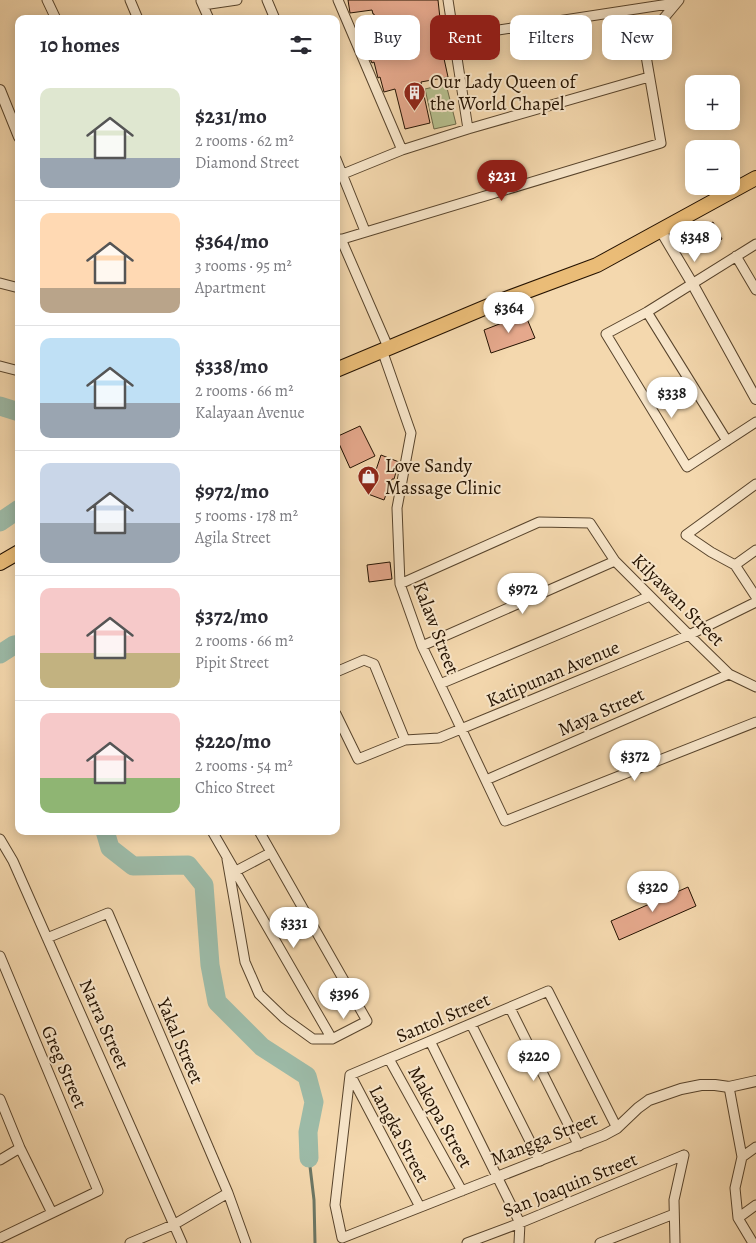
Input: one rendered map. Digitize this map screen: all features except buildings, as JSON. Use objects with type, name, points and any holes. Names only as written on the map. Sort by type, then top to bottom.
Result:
[{"type":"main road","points":[[340,368],[503,300],[597,265],[756,178]]},
{"type":"main road","points":[[0,563],[15,554]]},
{"type":"street","points":[[47,0],[54,15]]},
{"type":"street","points":[[130,0],[136,15]]},
{"type":"street","points":[[207,15],[202,2],[237,0]]},
{"type":"street","points":[[267,0],[273,15]]},
{"type":"street","points":[[338,0],[402,150]]},
{"type":"street","points":[[448,0],[450,15]]},
{"type":"street","points":[[500,30],[677,2]]},
{"type":"street","points":[[340,240],[661,143],[645,50],[653,31],[677,2]]},
{"type":"street","points":[[457,60],[468,129]]},
{"type":"street","points":[[343,174],[402,150],[468,129],[649,77]]},
{"type":"street","points":[[0,90],[15,127]]},
{"type":"street","points":[[340,168],[364,231]]},
{"type":"street","points":[[661,231],[756,399]]},
{"type":"street","name":"Kalaw Street","points":[[340,242],[385,348],[411,433],[397,508],[400,584],[422,646],[504,821],[756,722]]},
{"type":"street","points":[[756,244],[647,312],[606,334],[687,466],[756,422]]},
{"type":"street","points":[[736,256],[756,290]]},
{"type":"street","points":[[0,284],[15,287]]},
{"type":"street","points":[[647,312],[727,441]]},
{"type":"street","points":[[0,366],[15,370]]},
{"type":"street","points":[[756,484],[686,535],[711,552],[735,564],[756,597]]},
{"type":"street","name":"Kilyawan Street","points":[[400,584],[539,522],[590,523],[615,561],[689,635],[729,674],[756,687]]},
{"type":"street","points":[[735,564],[756,550]]},
{"type":"street","points":[[422,646],[615,561]]},
{"type":"street","points":[[440,684],[650,596]]},
{"type":"street","name":"Katipunan Avenue","points":[[340,722],[358,759],[405,740],[439,738],[689,635],[756,602]]},
{"type":"street","points":[[340,670],[364,660],[374,664],[405,740]]},
{"type":"street","name":"Maya Street","points":[[486,780],[729,674]]},
{"type":"street","points":[[214,835],[332,1039]]},
{"type":"street","points":[[227,859],[245,962],[259,994],[284,1018],[312,1039],[332,1039],[367,1021],[261,835]]},
{"type":"street","name":"Narra Street","points":[[0,839],[13,860],[182,1243]]},
{"type":"street","points":[[234,872],[270,853]]},
{"type":"street","name":"Yakal Street","points":[[47,938],[108,913],[228,1193],[246,1243]]},
{"type":"street","name":"Greg Street","points":[[0,956],[98,1191],[52,1213]]},
{"type":"street","name":"Santol Street","points":[[350,1075],[548,991],[617,1128]]},
{"type":"street","points":[[510,1008],[579,1146]]},
{"type":"street","points":[[471,1024],[540,1161]]},
{"type":"street","points":[[430,1041],[520,1223],[519,1243]]},
{"type":"street","name":"Makopa Street","points":[[389,1059],[462,1191]]},
{"type":"street","name":"Mangga Street","points":[[350,1075],[335,1205],[342,1238],[579,1146],[617,1128],[649,1100],[681,1089],[701,1085],[729,1087],[756,1081]]},
{"type":"street","name":"Langka Street","points":[[350,1075],[420,1207]]},
{"type":"street","points":[[729,1087],[742,1157],[735,1188],[738,1218],[754,1243]]},
{"type":"street","points":[[0,1099],[20,1148],[52,1213],[0,1238]]},
{"type":"street","points":[[742,1157],[756,1147]]},
{"type":"street","points":[[0,1160],[20,1148]]},
{"type":"street","name":"San Joaquin Street","points":[[467,1243],[684,1156],[674,1200],[674,1214]]},
{"type":"street","points":[[130,1243],[175,1224],[228,1193]]},
{"type":"street","points":[[738,1218],[756,1205]]},
{"type":"street","points":[[600,1243],[674,1214],[675,1243]]},
{"type":"green space","points":[[446,84],[456,124],[434,129],[425,89]]},
{"type":"waterway","points":[[0,406],[15,411]]},
{"type":"waterway","points":[[0,522],[15,512]]},
{"type":"waterway","points":[[0,654],[15,645]]},
{"type":"waterway","points":[[106,835],[110,848],[133,866],[188,865],[204,885],[210,965],[217,1002],[262,1047],[307,1076],[314,1102],[308,1132],[309,1158]]},
{"type":"waterway","points":[[309,1158],[314,1200],[315,1243]]},
{"type":"place","name":"Our Lady Queen of the World Chapel","points":[[414,112]]},
{"type":"place","name":"Love Sandy Massage Clinic","points":[[369,496]]}]
